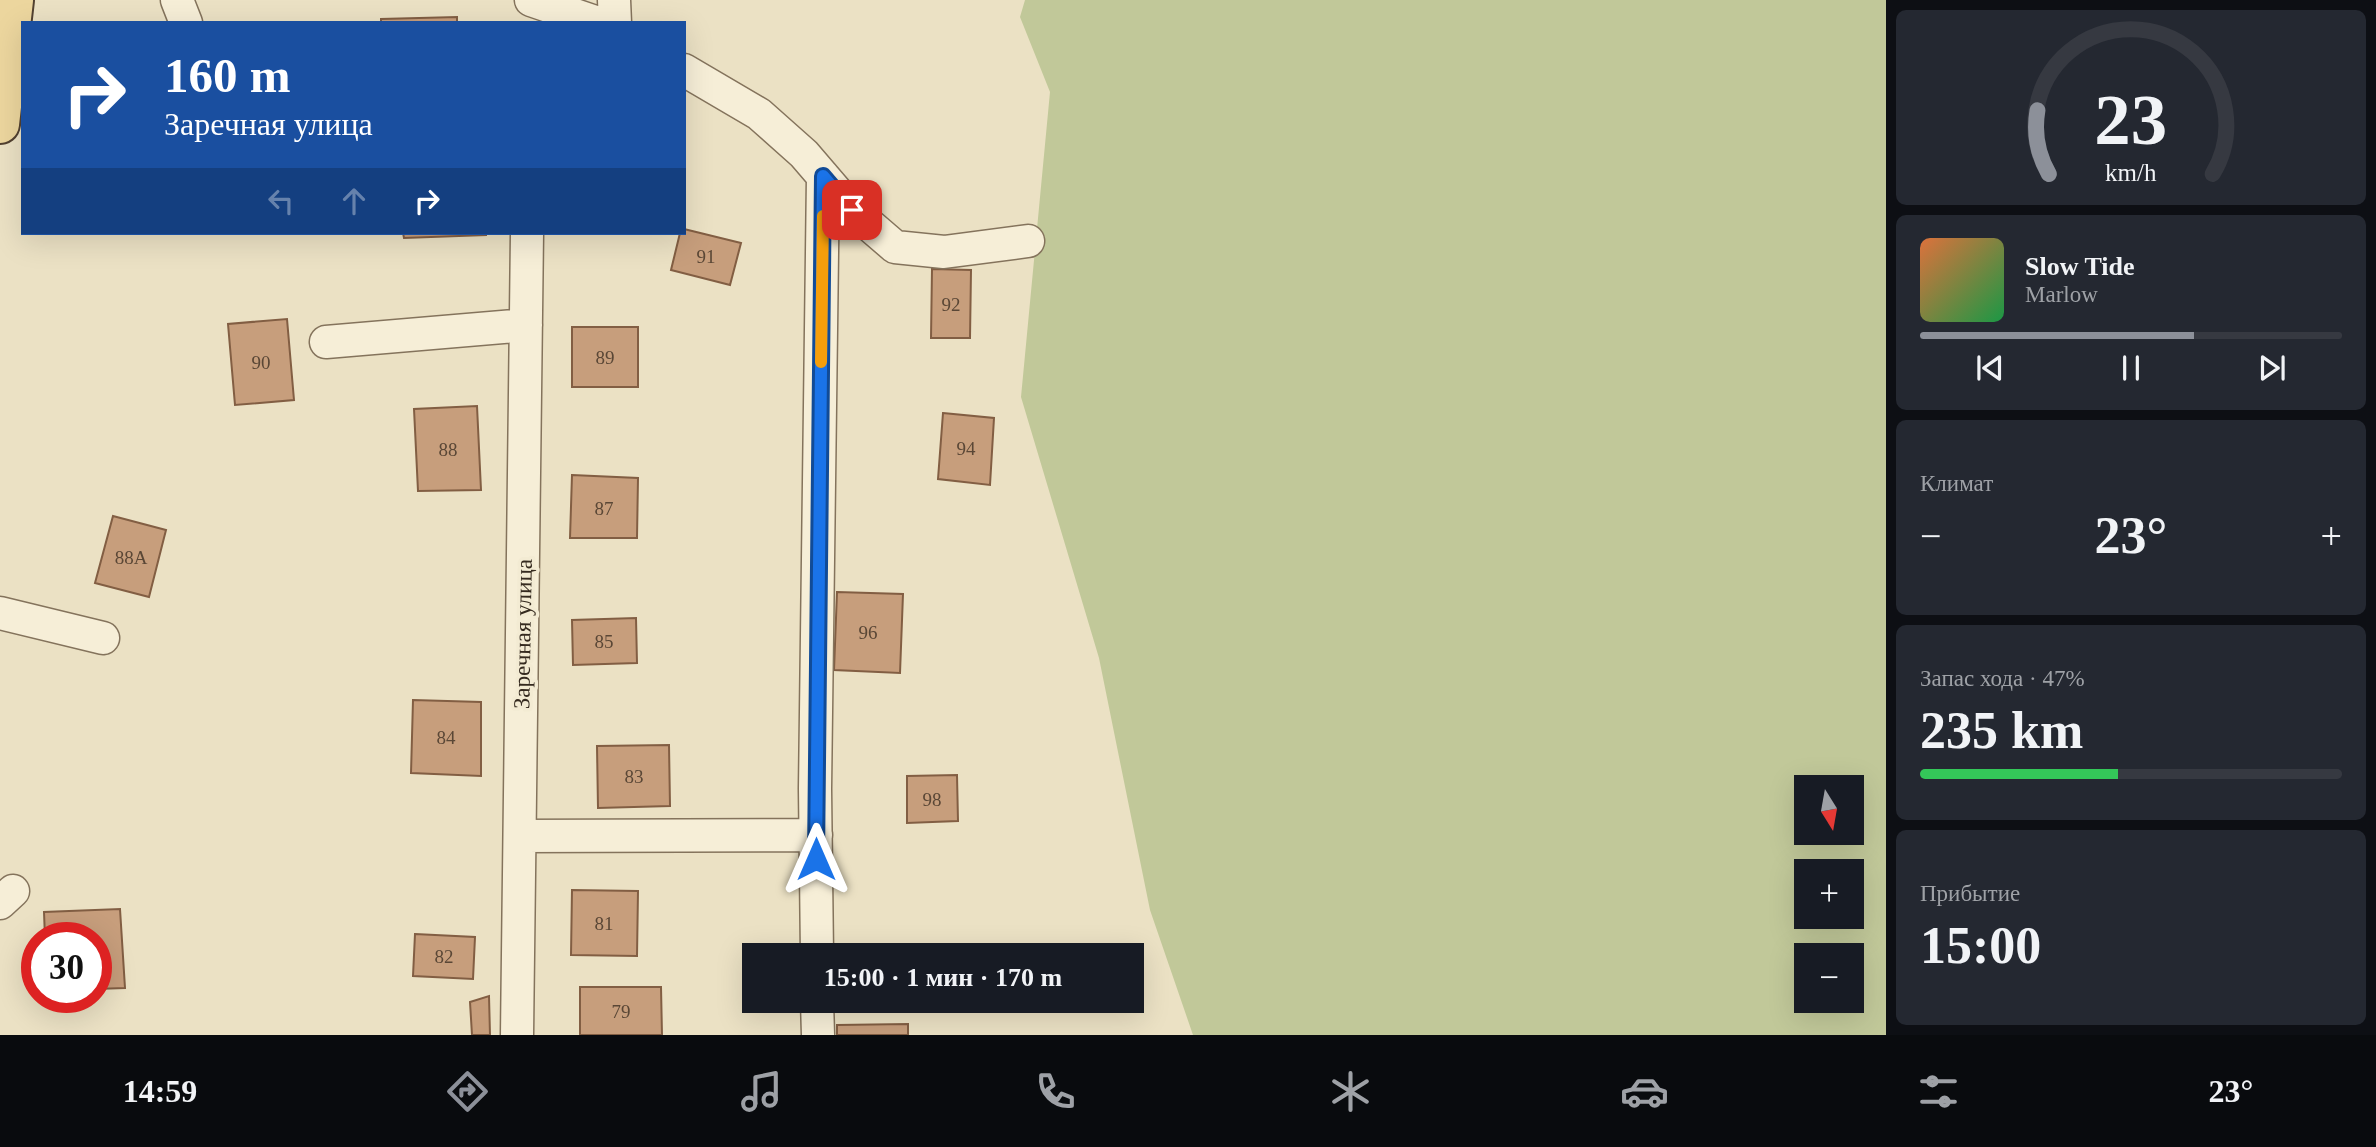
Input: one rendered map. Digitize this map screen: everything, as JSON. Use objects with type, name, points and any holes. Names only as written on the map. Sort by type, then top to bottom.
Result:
[{"type":"main road","points":[[0,124],[13,0]]},
{"type":"street","points":[[177,0],[185,21]]},
{"type":"street","points":[[529,21],[530,0],[592,21]]},
{"type":"street","points":[[614,0],[615,21]]},
{"type":"street","points":[[686,70],[759,114],[823,176],[852,210],[895,247],[944,253],[1028,241]]},
{"type":"street","points":[[817,943],[823,176]]},
{"type":"street","name":"Заречная улица","points":[[517,1035],[527,235]]},
{"type":"street","points":[[326,342],[526,325]]},
{"type":"street","points":[[0,613],[103,638]]},
{"type":"street","points":[[520,836],[816,835]]},
{"type":"street","points":[[817,1013],[818,1035]]},
{"type":"green space","points":[[1025,0],[1886,0],[1886,1035],[1193,1035],[1150,910],[1099,658],[1021,397],[1050,92],[1020,17]]},
{"type":"building","points":[[457,17],[457,21],[381,21]]},
{"type":"building","points":[[686,229],[741,243],[730,285],[671,270],[680,235],[686,235]]},
{"type":"building","points":[[403,235],[486,235],[404,238]]},
{"type":"building","points":[[932,269],[971,270],[970,338],[931,338]]},
{"type":"building","points":[[287,319],[294,400],[235,405],[228,324]]},
{"type":"building","points":[[572,327],[638,327],[638,387],[572,387]]},
{"type":"building","points":[[477,406],[481,490],[418,491],[414,409]]},
{"type":"building","points":[[943,413],[994,418],[990,485],[938,479]]},
{"type":"building","points":[[572,475],[638,478],[637,538],[570,538]]},
{"type":"building","points":[[113,516],[166,530],[149,597],[95,583]]},
{"type":"building","points":[[837,592],[903,594],[900,673],[834,670]]},
{"type":"building","points":[[636,618],[637,663],[573,665],[572,620]]},
{"type":"building","points":[[413,700],[481,702],[481,776],[411,773]]},
{"type":"building","points":[[669,745],[670,806],[598,808],[597,746]]},
{"type":"building","points":[[957,775],[958,821],[907,823],[907,776]]},
{"type":"building","points":[[572,890],[638,891],[637,956],[571,955]]},
{"type":"building","points":[[120,909],[125,988],[112,988],[112,922],[44,922],[44,912]]},
{"type":"building","points":[[415,934],[475,937],[473,979],[413,976]]},
{"type":"building","points":[[580,987],[661,987],[662,1035],[580,1035]]},
{"type":"building","points":[[489,996],[490,1035],[472,1035],[470,1002]]},
{"type":"building","points":[[908,1024],[908,1035],[837,1035],[837,1025]]},
{"type":"slow traffic","points":[[821,362],[823,216]]},
{"type":"route","points":[[816,859],[823,176],[852,210]]}]
